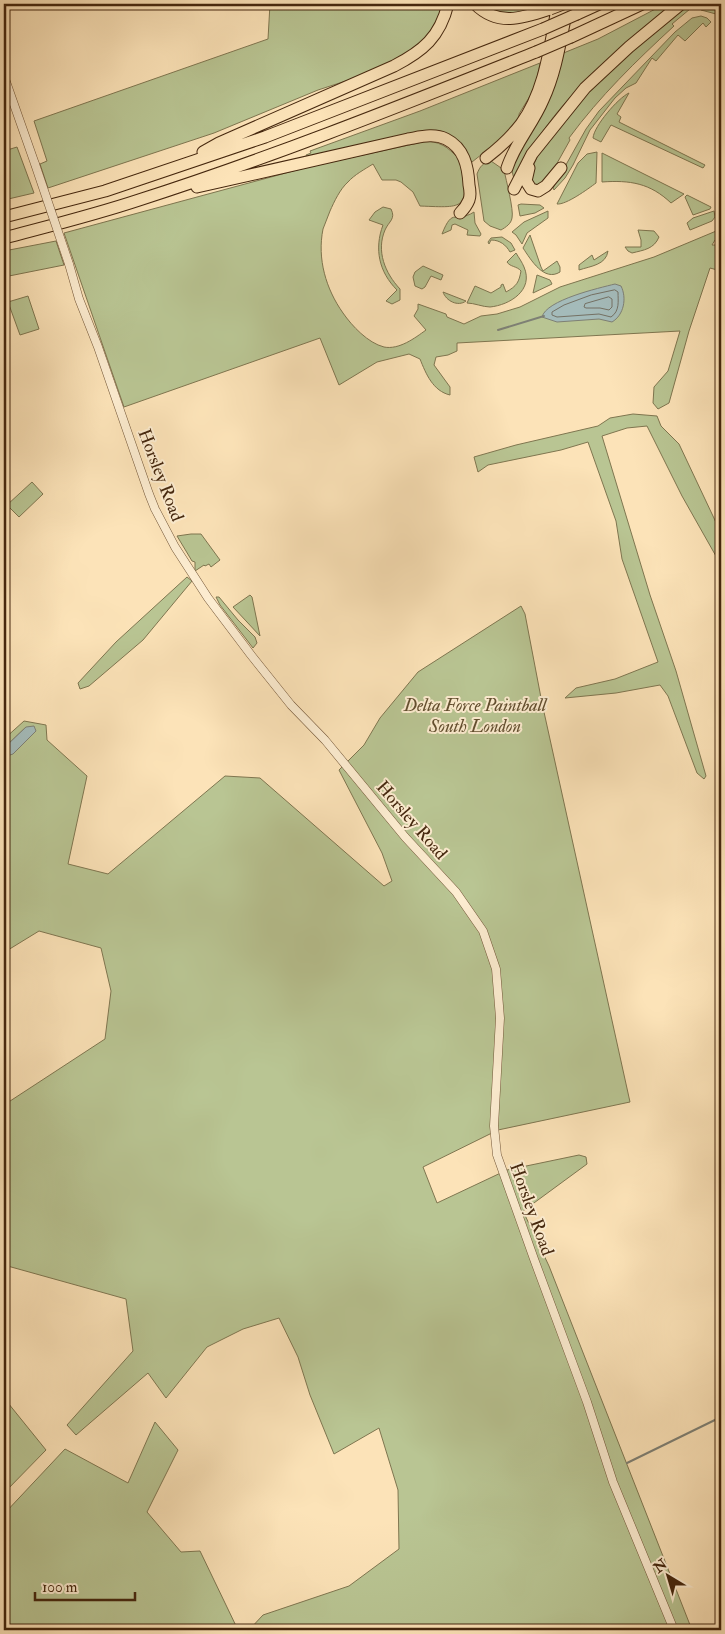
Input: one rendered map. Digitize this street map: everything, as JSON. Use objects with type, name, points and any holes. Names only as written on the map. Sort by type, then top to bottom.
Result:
[{"type":"highway","points":[[176,166],[219,143],[415,56],[431,40],[443,23],[448,4]]},
{"type":"highway","points":[[475,4],[490,14],[506,19],[523,18],[563,4]]},
{"type":"highway","points":[[507,168],[511,155],[543,102],[551,82],[568,4]]},
{"type":"highway","points":[[4,217],[105,191],[265,137],[543,29],[599,4]]},
{"type":"highway","points":[[137,201],[292,146],[536,52],[642,4]]},
{"type":"highway","points":[[514,189],[527,162],[589,83],[629,46],[681,4]]},
{"type":"highway","points":[[486,158],[508,139],[525,118],[534,102],[546,65],[554,6]]},
{"type":"highway","points":[[4,238],[137,201],[408,139],[433,136],[442,137],[454,144],[466,163],[470,196],[466,206],[460,213]]},
{"type":"highway","points":[[539,146],[527,175],[526,181],[528,186],[538,191],[543,189],[561,168]]},
{"type":"street","name":"Horsley Road","points":[[4,76],[69,264],[79,299],[98,346],[149,494],[175,547],[208,598],[270,679],[291,705],[338,755],[358,782],[405,837],[456,892],[483,931],[496,969],[500,1018],[494,1132],[497,1155],[588,1402],[613,1482],[674,1630]]},
{"type":"green space","points":[[270,4],[442,4],[441,13],[428,35],[413,52],[355,78],[318,90],[214,133],[48,188],[40,164],[47,161],[34,121],[268,39]]},
{"type":"green space","points":[[481,4],[546,4],[522,12],[505,14],[489,9]]},
{"type":"green space","points":[[665,4],[673,4],[606,62],[563,105],[528,153],[514,179],[511,167],[561,54],[598,39]]},
{"type":"green space","points":[[690,4],[696,4],[672,24],[674,26],[619,79],[593,108],[569,138],[570,140],[543,186],[532,185],[530,173],[538,155],[598,81],[655,31]]},
{"type":"green space","points":[[708,4],[721,5],[716,9],[718,12],[716,14],[701,10]]},
{"type":"green space","points":[[701,16],[711,22],[706,27],[703,23],[685,41],[678,35],[656,61],[652,58],[636,83],[626,88],[615,98],[590,130],[573,165],[554,190],[553,188],[586,129],[599,111],[675,32],[692,18]]},
{"type":"green space","points":[[540,63],[534,94],[530,96],[519,114],[519,120],[510,132],[472,162],[469,162],[447,134],[307,157],[306,155],[311,153],[310,151],[420,111]]},
{"type":"green space","points":[[629,93],[617,114],[621,117],[619,122],[705,165],[703,168],[611,125],[601,142],[593,138],[597,127],[607,113],[619,100]]},
{"type":"green space","points":[[427,141],[443,145],[463,162],[465,189],[461,202],[447,207],[420,206],[413,192],[401,182],[382,180],[373,164],[353,177],[342,188],[323,229],[321,251],[324,273],[337,304],[356,328],[366,338],[378,345],[395,347],[407,343],[426,330],[414,316],[418,309],[418,304],[446,314],[447,317],[464,324],[481,316],[497,314],[520,307],[560,287],[654,257],[721,229],[721,240],[715,240],[712,245],[721,245],[721,271],[710,268],[689,331],[669,403],[658,409],[653,403],[654,387],[668,371],[680,331],[457,343],[457,351],[436,357],[434,365],[450,387],[450,395],[435,386],[420,359],[409,354],[377,362],[339,385],[320,338],[124,407],[64,233],[308,167]]},
{"type":"green space","points":[[17,147],[34,193],[4,200],[4,151]]},
{"type":"green space","points":[[597,152],[596,183],[583,193],[561,204],[557,204],[578,163],[587,154]]},
{"type":"green space","points":[[602,153],[684,194],[671,203],[655,191],[639,184],[631,182],[602,182]]},
{"type":"green space","points":[[491,161],[504,170],[512,209],[511,222],[501,230],[490,226],[484,221],[477,174],[482,165]]},
{"type":"green space","points":[[687,195],[711,207],[710,209],[693,215],[685,197]]},
{"type":"green space","points":[[518,205],[540,205],[544,208],[535,213],[520,216]]},
{"type":"green space","points":[[383,207],[391,209],[393,215],[382,238],[382,254],[386,269],[400,289],[400,300],[392,304],[386,301],[397,290],[386,276],[380,260],[379,243],[383,225],[369,220],[375,212]]},
{"type":"green space","points":[[548,211],[548,218],[527,233],[522,244],[512,232],[524,222]]},
{"type":"green space","points":[[714,211],[715,217],[712,221],[690,230],[687,223],[693,218]]},
{"type":"green space","points":[[474,212],[475,223],[481,234],[480,236],[467,235],[468,230],[455,224],[452,225],[451,230],[442,234],[449,220]]},
{"type":"green space","points":[[638,230],[654,231],[659,237],[651,247],[632,253],[625,247],[641,247]]},
{"type":"green space","points":[[530,235],[543,271],[557,261],[560,272],[549,274],[543,272],[534,264],[523,248]]},
{"type":"green space","points":[[502,237],[511,243],[515,250],[510,252],[505,245],[497,241],[491,240],[489,244],[488,242],[491,238]]},
{"type":"green space","points":[[56,241],[64,265],[4,277],[4,251]]},
{"type":"green space","points":[[608,251],[607,256],[601,262],[579,270],[579,265],[592,255],[594,260]]},
{"type":"green space","points":[[516,253],[526,275],[526,283],[518,295],[498,306],[490,307],[467,303],[475,286],[491,293],[503,284],[506,292],[515,286],[521,271],[507,262]]},
{"type":"green space","points":[[423,266],[443,275],[441,280],[431,276],[422,289],[415,286],[413,277],[415,272]]},
{"type":"green space","points":[[537,275],[550,280],[552,284],[533,293]]},
{"type":"green space","points":[[443,292],[466,301],[463,303],[453,302]]},
{"type":"green space","points":[[28,296],[39,329],[20,335],[8,302]]},
{"type":"green space","points":[[633,414],[657,416],[661,426],[679,444],[721,533],[721,565],[682,496],[647,426],[627,428],[602,436],[650,595],[676,671],[706,776],[704,779],[697,773],[668,696],[660,685],[616,693],[565,698],[576,688],[615,679],[658,662],[622,559],[616,521],[588,442],[561,450],[488,465],[478,472],[474,457],[598,426],[610,418]]},
{"type":"green space","points":[[32,482],[43,494],[19,517],[7,505]]},
{"type":"green space","points":[[201,534],[220,560],[211,567],[209,564],[204,565],[195,571],[195,562],[192,561],[177,536]]},
{"type":"green space","points":[[187,577],[192,581],[143,640],[89,686],[80,689],[78,683],[116,642]]},
{"type":"green space","points":[[250,595],[252,597],[260,636],[233,607]]},
{"type":"green space","points":[[216,597],[219,597],[255,637],[257,643],[253,648],[220,605]]},
{"type":"green space","name":"Delta Force Paintball South London","points":[[521,606],[525,614],[542,703],[630,1102],[498,1130],[423,1167],[437,1203],[507,1170],[579,1155],[586,1157],[587,1164],[523,1211],[549,1266],[692,1630],[249,1630],[263,1615],[349,1586],[399,1549],[398,1490],[379,1428],[334,1454],[310,1395],[298,1357],[279,1318],[243,1329],[207,1347],[166,1398],[148,1373],[76,1435],[67,1425],[133,1351],[126,1299],[4,1265],[4,1105],[105,1039],[111,991],[101,948],[39,931],[8,950],[4,964],[4,750],[7,755],[26,727],[4,748],[4,739],[24,721],[46,725],[47,740],[87,776],[68,864],[108,874],[225,776],[260,778],[384,886],[392,881],[382,853],[339,770],[364,745],[380,718],[418,672]]},
{"type":"green space","points":[[4,1398],[46,1450],[4,1493]]},
{"type":"green space","points":[[155,1422],[178,1450],[147,1512],[181,1552],[200,1551],[238,1630],[4,1630],[4,1514],[65,1449],[128,1483]]},
{"type":"water","points":[[615,284],[621,286],[624,301],[622,311],[612,322],[599,319],[557,322],[542,317],[553,305],[563,300]]},
{"type":"water","points":[[34,726],[36,731],[13,754],[7,756],[4,748],[26,727]]},
{"type":"waterway","points":[[498,330],[544,316]]},
{"type":"waterway","points":[[627,1463],[721,1417]]}]
